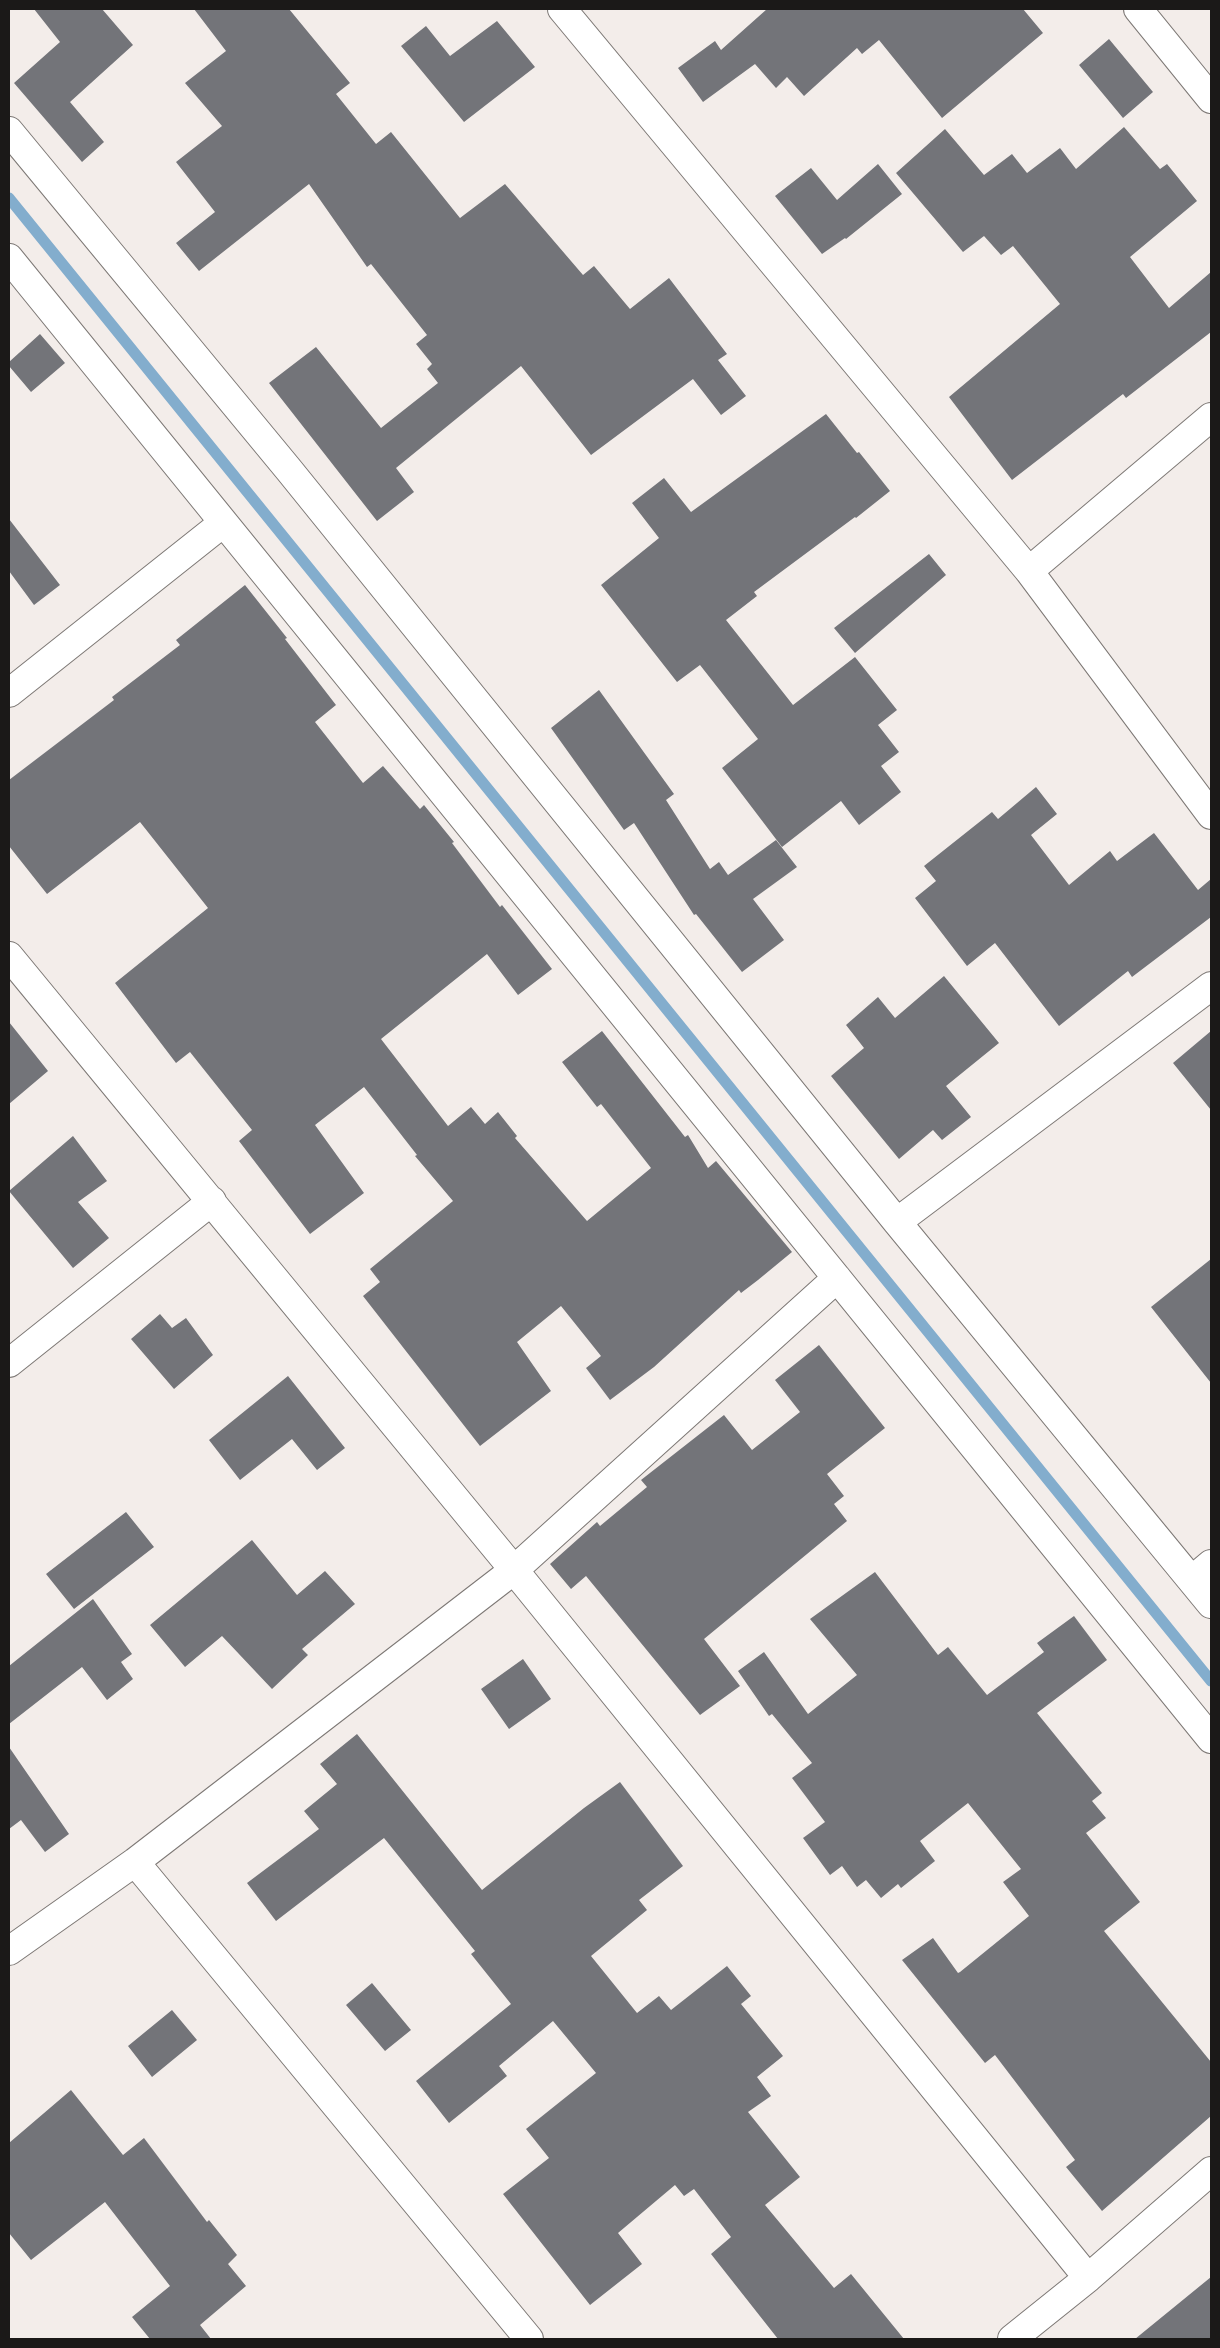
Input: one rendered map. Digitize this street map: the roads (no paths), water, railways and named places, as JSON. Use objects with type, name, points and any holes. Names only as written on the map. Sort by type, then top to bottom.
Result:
[{"type":"street","points":[[562,9],[1029,571],[1211,815]]},
{"type":"street","points":[[1138,9],[1211,100]]},
{"type":"street","points":[[9,131],[289,470],[897,1222],[1201,1572],[1211,1604]]},
{"type":"street","points":[[9,258],[1211,1740]]},
{"type":"street","points":[[1029,571],[1211,417]]},
{"type":"street","points":[[9,693],[223,523]]},
{"type":"street","points":[[9,956],[514,1570],[1088,2278]]},
{"type":"street","points":[[897,1222],[1211,986]]},
{"type":"street","points":[[9,1363],[212,1201]]},
{"type":"street","points":[[9,1951],[135,1862],[514,1570],[837,1278]]},
{"type":"street","points":[[135,1862],[529,2339]]},
{"type":"street","points":[[1012,2339],[1088,2278],[1211,2171]]},
{"type":"waterway","points":[[9,198],[1211,1681]]}]
